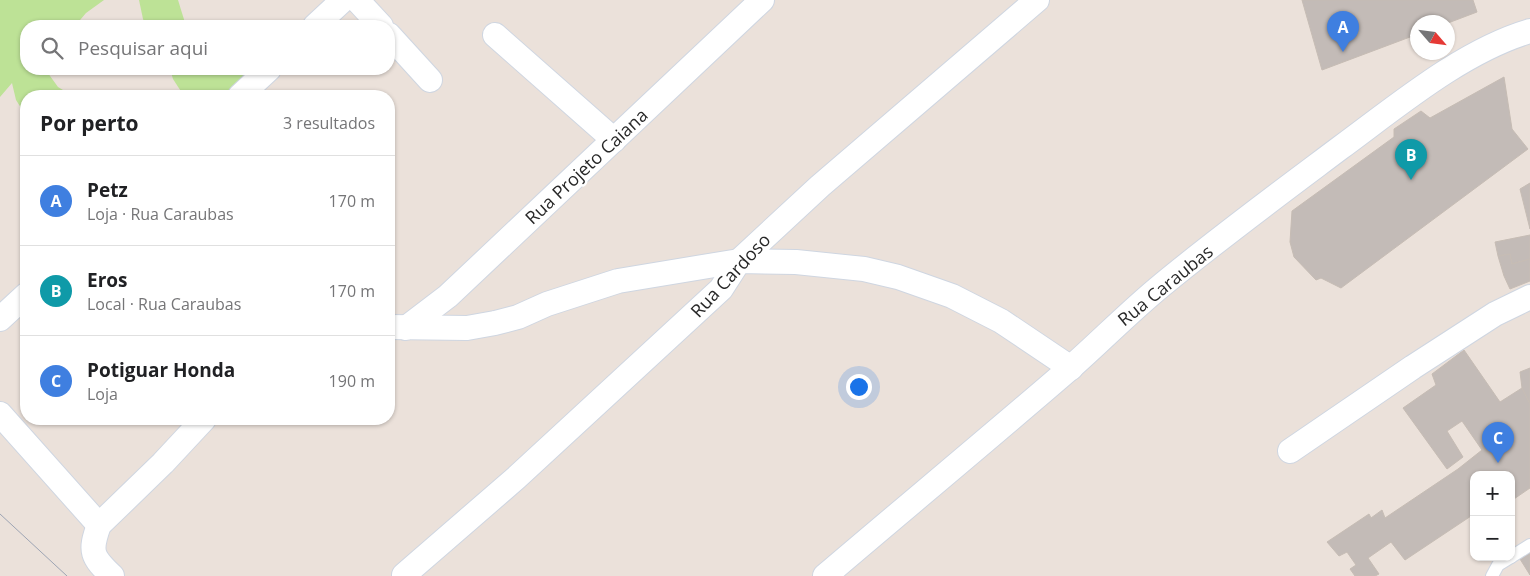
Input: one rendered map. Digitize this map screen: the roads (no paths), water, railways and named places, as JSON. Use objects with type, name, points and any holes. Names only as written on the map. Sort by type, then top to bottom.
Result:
[{"type":"street","points":[[322,20],[344,0]]},
{"type":"street","points":[[357,0],[375,20]]},
{"type":"street","name":"Rua Projeto Caiana","points":[[398,327],[448,296],[762,0]]},
{"type":"street","name":"Rua Cardoso","points":[[404,575],[516,478],[721,289],[739,261],[820,186],[1037,0]]},
{"type":"street","name":"Rua Caraubas","points":[[825,576],[1070,368],[1116,324],[1161,285],[1299,178],[1420,89],[1471,56],[1513,36],[1530,31]]},
{"type":"street","points":[[496,35],[614,140]]},
{"type":"street","points":[[395,42],[430,80]]},
{"type":"street","points":[[247,90],[263,75]]},
{"type":"street","points":[[398,327],[467,328],[518,317],[547,304],[618,281],[739,261],[796,262],[864,270],[898,278],[952,296],[1001,321],[1070,368]]},
{"type":"street","points":[[1290,451],[1495,314],[1530,297]]},
{"type":"street","points":[[0,319],[20,301]]},
{"type":"street","points":[[0,414],[99,525]]},
{"type":"street","points":[[112,576],[98,563],[94,554],[95,536],[99,525],[163,463],[198,425]]},
{"type":"lane","points":[[1515,555],[1530,546]]},
{"type":"lane","points":[[1492,576],[1498,565],[1504,561]]},
{"type":"tram line","points":[[0,514],[67,576]]},
{"type":"place","name":"Petz","points":[[1343,52]]},
{"type":"place","name":"Eros","points":[[1411,180]]},
{"type":"place","name":"Potiguar Honda","points":[[1498,463]]}]
